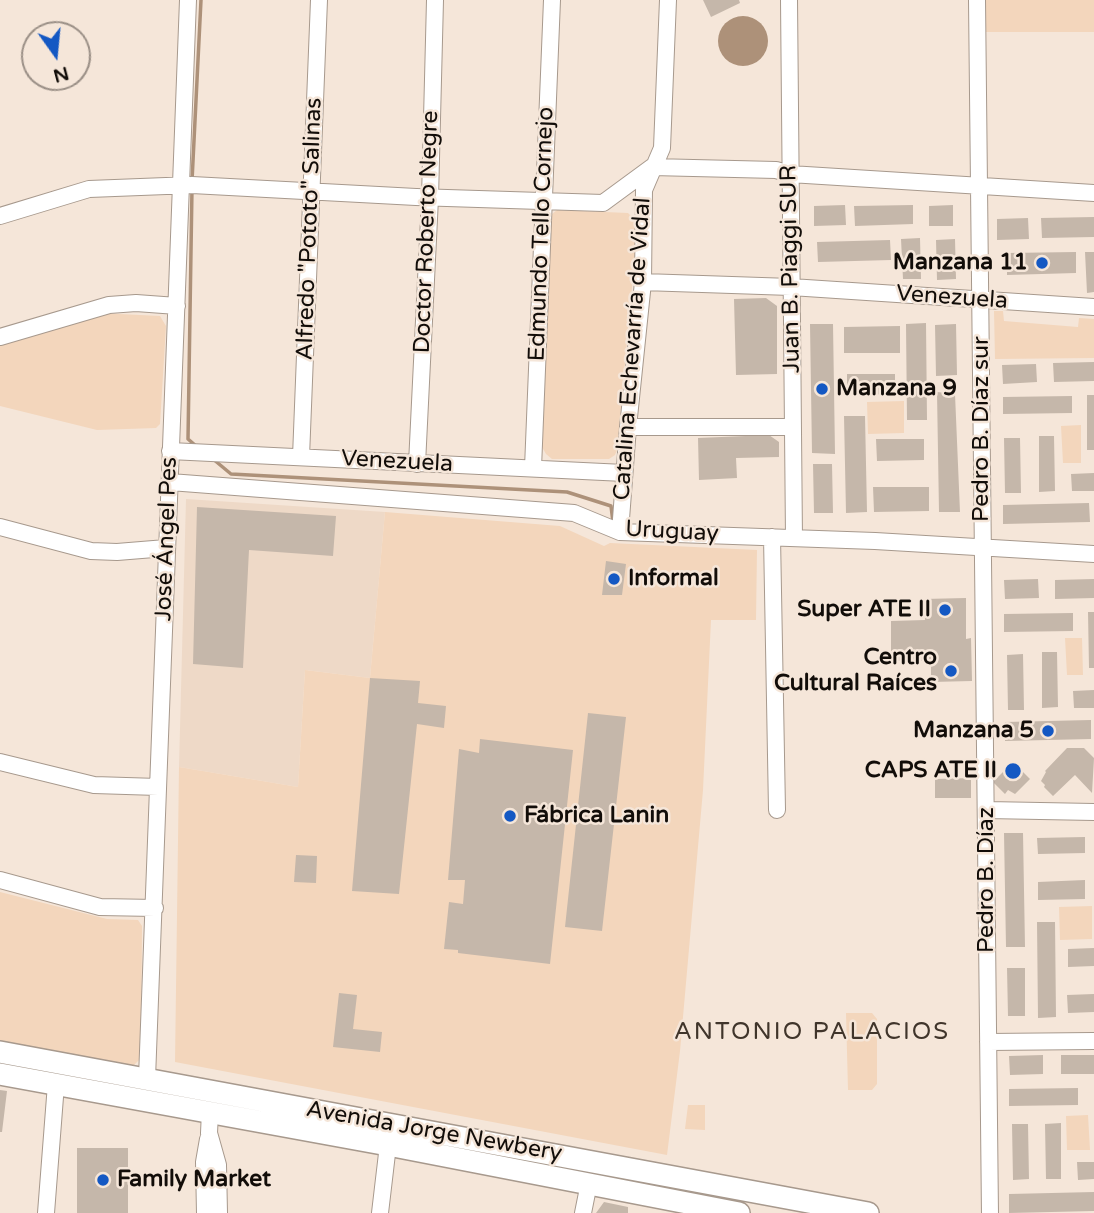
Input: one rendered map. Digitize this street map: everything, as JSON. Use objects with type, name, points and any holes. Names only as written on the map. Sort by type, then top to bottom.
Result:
[{"type":"main road","name":"Avenida Jorge Newbery","points":[[0,1052],[868,1213]]},
{"type":"main road","name":"Avenida Jorge Newbery","points":[[0,1074],[739,1213]]},
{"type":"street","name":"José Ángel Pes","points":[[147,1078],[188,0]]},
{"type":"street","name":"Alfredo \"Pototo\" Salinas","points":[[301,457],[318,0]]},
{"type":"street","name":"Doctor Roberto Negre","points":[[416,464],[430,198],[435,0]]},
{"type":"street","name":"Edmundo Tello Cornejo","points":[[533,468],[552,0]]},
{"type":"street","name":"Catalina Echevarría de Vidal","points":[[620,532],[643,282],[644,190],[662,148],[668,0]]},
{"type":"street","name":"Juan B. Piaggi SUR","points":[[789,0],[794,538]]},
{"type":"street","points":[[977,0],[978,184]]},
{"type":"street","points":[[0,216],[89,189],[192,185],[312,193],[604,203],[652,167],[776,170],[790,174],[1094,193]]},
{"type":"street","name":"Pedro B. Díaz sur","points":[[978,184],[982,547]]},
{"type":"street","name":"Venezuela","points":[[643,282],[791,287],[1094,307]]},
{"type":"street","points":[[0,337],[109,305],[136,303],[177,306]]},
{"type":"street","points":[[628,427],[792,426]]},
{"type":"street","name":"Venezuela","points":[[170,451],[624,473]]},
{"type":"street","name":"Uruguay","points":[[170,482],[574,513],[620,532],[1094,554]]},
{"type":"street","points":[[0,527],[91,551],[166,548]]},
{"type":"street","points":[[772,537],[777,810]]},
{"type":"street","name":"Pedro B. Díaz","points":[[982,547],[990,1213]]},
{"type":"street","points":[[0,762],[94,785],[158,787]]},
{"type":"street","points":[[987,810],[1094,812]]},
{"type":"street","points":[[0,880],[100,907],[155,908]]},
{"type":"street","points":[[988,1042],[1094,1041]]},
{"type":"street","points":[[47,1213],[56,1084]]},
{"type":"street","points":[[205,1213],[204,1162],[210,1112]]},
{"type":"street","points":[[209,1133],[218,1165],[219,1213]]},
{"type":"street","points":[[380,1213],[388,1145]]},
{"type":"street","points":[[583,1213],[589,1183]]},
{"type":"shaded area","points":[[984,0],[1094,0],[1094,32],[984,32]]},
{"type":"shaded area","points":[[743,16],[761,23],[768,41],[761,59],[743,66],[725,59],[718,41],[725,23]]},
{"type":"shaded area","points":[[557,210],[628,213],[638,223],[617,450],[609,459],[552,459],[542,447],[551,215]]},
{"type":"shaded area","points":[[994,311],[1003,311],[1004,321],[1078,327],[1079,318],[1094,319],[1094,358],[995,359]]},
{"type":"shaded area","points":[[99,313],[160,316],[166,326],[160,424],[156,428],[97,430],[0,406],[0,342]]},
{"type":"shaded area","points":[[904,401],[904,433],[868,434],[867,402]]},
{"type":"shaded area","points":[[1081,425],[1081,463],[1063,463],[1061,426]]},
{"type":"shaded area","points":[[186,499],[385,512],[370,678],[305,670],[298,787],[179,767]]},
{"type":"shaded area","points":[[385,512],[560,526],[604,546],[610,543],[757,550],[756,620],[711,620],[703,790],[680,1051],[667,1155],[175,1062],[179,767],[298,787],[305,670],[370,678]]},
{"type":"shaded area","points":[[1065,638],[1082,638],[1083,675],[1067,675]]},
{"type":"shaded area","points":[[0,892],[107,919],[138,920],[142,926],[141,1058],[131,1068],[0,1045]]},
{"type":"shaded area","points":[[1092,906],[1092,939],[1060,940],[1059,907]]},
{"type":"shaded area","points":[[846,1013],[872,1013],[877,1019],[877,1084],[872,1090],[848,1090]]},
{"type":"shaded area","points":[[688,1105],[705,1105],[705,1130],[685,1129]]},
{"type":"shaded area","points":[[1088,1115],[1090,1150],[1067,1150],[1066,1116]]},
{"type":"building","points":[[703,0],[739,0],[740,3],[711,17]]},
{"type":"building","points":[[845,205],[846,225],[814,226],[814,206]]},
{"type":"building","points":[[913,205],[913,224],[855,226],[854,206]]},
{"type":"building","points":[[953,205],[953,226],[929,226],[929,206]]},
{"type":"building","name":"Manzana 11","points":[[1094,217],[1094,237],[1042,238],[1041,218]]},
{"type":"building","name":"Manzana 11","points":[[1028,218],[1029,239],[997,240],[997,219]]},
{"type":"building","points":[[920,238],[921,279],[903,279],[901,239]]},
{"type":"building","points":[[955,239],[956,279],[937,280],[936,240]]},
{"type":"building","points":[[890,240],[891,260],[818,262],[817,242]]},
{"type":"building","name":"Manzana 11","points":[[1076,252],[1076,273],[1007,275],[1007,253]]},
{"type":"building","name":"Manzana 11","points":[[1085,252],[1094,252],[1094,292],[1087,293]]},
{"type":"building","points":[[766,298],[777,306],[777,374],[736,375],[734,299]]},
{"type":"building","name":"Manzana 9","points":[[926,323],[927,420],[907,420],[906,324]]},
{"type":"building","name":"Manzana 9","points":[[810,324],[833,324],[835,454],[812,453]]},
{"type":"building","name":"Manzana 9","points":[[956,324],[957,375],[936,376],[935,325]]},
{"type":"building","name":"Manzana 9","points":[[900,326],[900,353],[844,353],[844,327]]},
{"type":"building","points":[[1094,362],[1094,381],[1054,382],[1053,363]]},
{"type":"building","points":[[1036,364],[1037,382],[1003,384],[1002,365]]},
{"type":"building","name":"Manzana 9","points":[[847,374],[895,374],[895,394],[847,395]]},
{"type":"building","name":"Manzana 9","points":[[937,392],[955,394],[960,512],[939,512]]},
{"type":"building","points":[[1087,395],[1094,395],[1094,450],[1087,450]]},
{"type":"building","points":[[1072,396],[1072,413],[1003,414],[1003,397]]},
{"type":"building","name":"Manzana 9","points":[[844,416],[865,416],[867,512],[846,513]]},
{"type":"building","points":[[769,435],[779,442],[779,457],[736,458],[737,478],[699,480],[698,438]]},
{"type":"building","points":[[1039,436],[1054,436],[1055,491],[1039,492]]},
{"type":"building","points":[[1004,438],[1020,438],[1021,493],[1005,493]]},
{"type":"building","name":"Manzana 9","points":[[876,439],[924,439],[924,460],[877,461]]},
{"type":"building","name":"Manzana 9","points":[[813,464],[832,464],[833,513],[814,513]]},
{"type":"building","points":[[1094,473],[1094,491],[1072,491],[1071,474]]},
{"type":"building","points":[[873,487],[929,487],[929,511],[874,512]]},
{"type":"building","points":[[1089,503],[1090,522],[1003,524],[1003,505]]},
{"type":"building","points":[[197,507],[336,516],[333,556],[249,550],[243,668],[193,664]]},
{"type":"building","name":"Informal","points":[[606,561],[626,564],[622,595],[602,595]]},
{"type":"building","points":[[1038,579],[1039,598],[1005,599],[1004,580]]},
{"type":"building","points":[[1094,579],[1094,598],[1055,599],[1055,580]]},
{"type":"building","points":[[966,598],[966,639],[971,638],[972,681],[931,682],[931,661],[891,661],[891,621],[925,620],[924,599]]},
{"type":"building","points":[[1088,612],[1094,612],[1094,668],[1089,668]]},
{"type":"building","points":[[1073,613],[1073,631],[1004,632],[1004,614]]},
{"type":"building","name":"Manzana 5","points":[[1042,652],[1057,652],[1058,707],[1042,708]]},
{"type":"building","name":"Manzana 5","points":[[1023,654],[1024,710],[1008,710],[1007,655]]},
{"type":"building","points":[[370,678],[420,681],[418,703],[446,706],[444,728],[417,724],[399,894],[352,891]]},
{"type":"building","name":"Manzana 5","points":[[1094,690],[1094,708],[1074,708],[1073,691]]},
{"type":"building","name":"Fábrica Lanin","points":[[588,713],[626,717],[602,931],[565,927]]},
{"type":"building","name":"Manzana 5","points":[[1091,720],[1091,739],[1005,741],[1005,722]]},
{"type":"building","name":"Fábrica Lanin","points":[[480,739],[573,750],[550,964],[444,949],[449,902],[463,904],[465,880],[448,880],[459,749],[479,753]]},
{"type":"building","points":[[1067,748],[1084,748],[1094,758],[1092,793],[1075,775],[1053,796],[1044,787],[1041,781],[1045,771]]},
{"type":"building","name":"CAPS ATE II","points":[[1013,762],[1030,779],[1015,794],[1008,790],[1005,794],[993,782]]},
{"type":"building","points":[[971,778],[971,798],[935,798],[935,779]]},
{"type":"building","points":[[1004,833],[1023,833],[1025,947],[1006,947]]},
{"type":"building","points":[[1085,837],[1085,853],[1038,854],[1037,838]]},
{"type":"building","points":[[296,855],[317,856],[316,883],[294,882]]},
{"type":"building","points":[[1085,880],[1085,899],[1038,900],[1038,882]]},
{"type":"building","points":[[1037,922],[1055,922],[1056,1017],[1038,1018]]},
{"type":"building","points":[[1094,948],[1094,966],[1068,967],[1068,949]]},
{"type":"building","points":[[1007,968],[1025,968],[1025,1016],[1008,1016]]},
{"type":"building","points":[[339,993],[357,995],[353,1029],[382,1032],[380,1052],[333,1047]]},
{"type":"building","points":[[1094,994],[1094,1012],[1068,1013],[1067,995]]},
{"type":"building","points":[[1043,1055],[1043,1074],[1010,1075],[1009,1056]]},
{"type":"building","points":[[1061,1055],[1094,1055],[1094,1074],[1061,1074]]},
{"type":"building","points":[[1078,1088],[1078,1105],[1009,1106],[1009,1089]]},
{"type":"building","points":[[0,1090],[7,1091],[2,1132],[0,1132]]},
{"type":"building","points":[[1061,1123],[1061,1179],[1046,1179],[1045,1124]]},
{"type":"building","points":[[1012,1124],[1028,1124],[1029,1179],[1013,1180]]},
{"type":"building","name":"Family Market","points":[[77,1148],[128,1148],[128,1213],[77,1213]]},
{"type":"building","points":[[1077,1162],[1094,1162],[1094,1179],[1078,1180]]},
{"type":"building","points":[[1094,1192],[1094,1211],[1009,1213],[1009,1194]]},
{"type":"building","points":[[604,1202],[628,1207],[628,1213],[596,1213]]},
{"type":"waterway","points":[[192,181],[201,0]]},
{"type":"waterway","points":[[192,188],[188,439],[196,446]]},
{"type":"waterway","points":[[213,459],[231,474],[567,492],[611,506],[613,522]]},
{"type":"place","name":"Manzana 11","points":[[1042,263]]},
{"type":"place","name":"Manzana 9","points":[[822,389]]},
{"type":"place","name":"Informal","points":[[614,579]]},
{"type":"place","name":"Super ATE II","points":[[945,610]]},
{"type":"place","name":"Centro Cultural Raíces","points":[[951,671]]},
{"type":"place","name":"Manzana 5","points":[[1048,731]]},
{"type":"place","name":"CAPS ATE II","points":[[1013,771]]},
{"type":"place","name":"Fábrica Lanin","points":[[510,816]]},
{"type":"place","name":"Family Market","points":[[103,1180]]},
{"type":"district","name":"ANTONIO PALACIOS","points":[[812,1033]]}]
